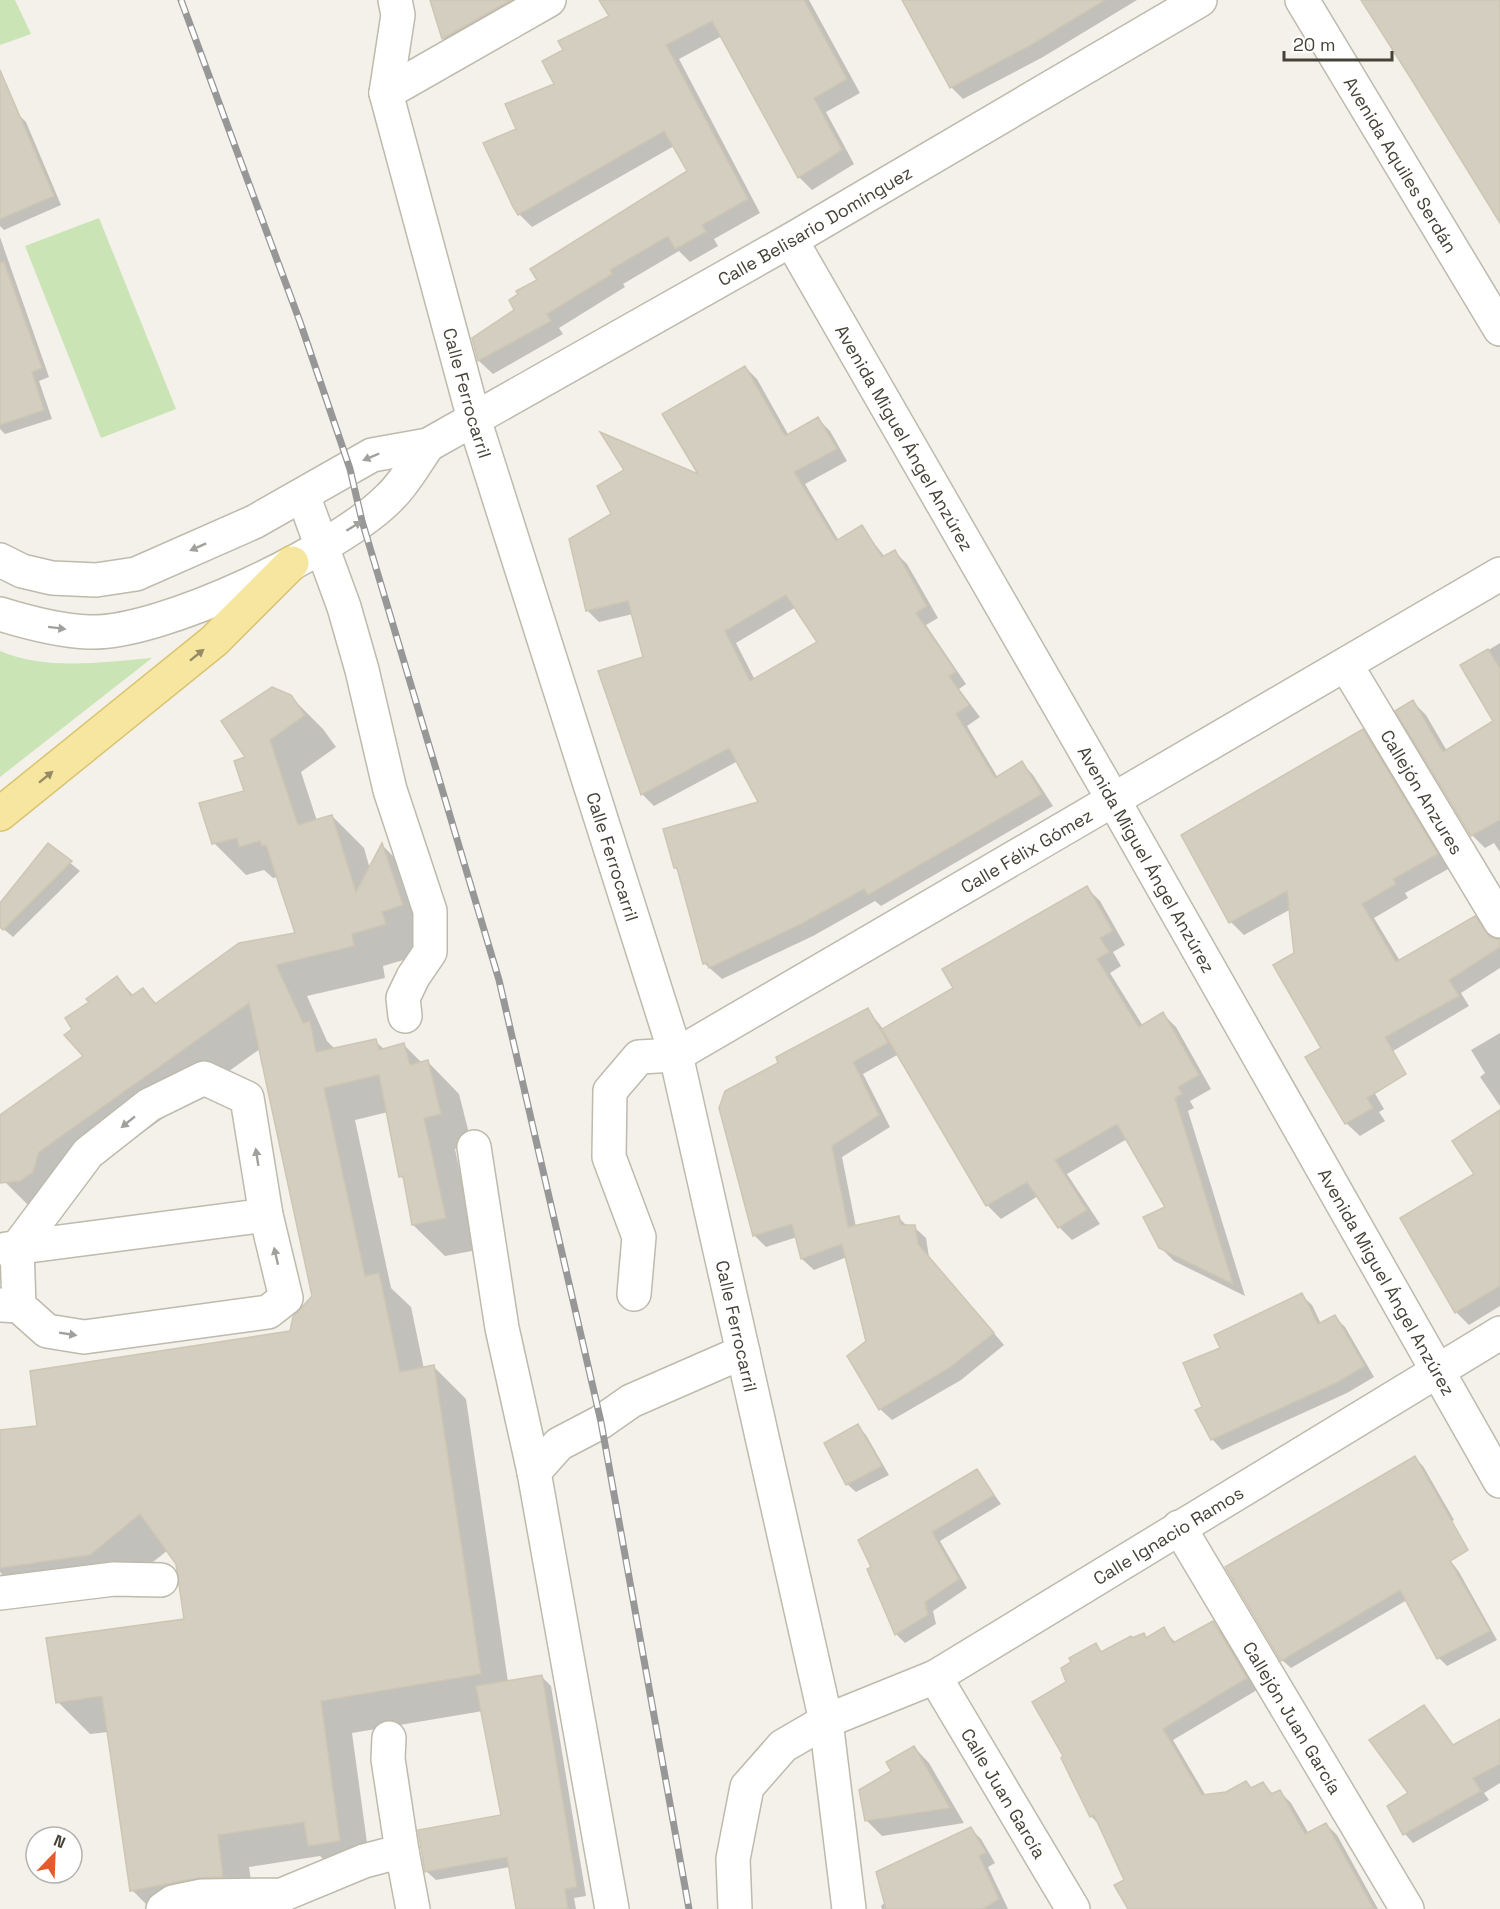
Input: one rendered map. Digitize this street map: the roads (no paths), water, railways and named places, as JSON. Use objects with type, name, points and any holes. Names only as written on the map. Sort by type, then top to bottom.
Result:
[{"type":"main road","points":[[0,814],[214,641],[292,563]]},
{"type":"street","name":"Calle Ferrocarril","points":[[395,0],[398,15],[386,93],[474,419],[676,1054],[826,1721],[849,1909]]},
{"type":"street","points":[[386,93],[549,0]]},
{"type":"street","name":"Calle Belisario Domínguez","points":[[428,445],[791,240],[1200,0]]},
{"type":"street","name":"Avenida Aquiles Serdán","points":[[1302,0],[1500,329]]},
{"type":"street","name":"Avenida Miguel Ángel Anzúrez","points":[[791,240],[1114,801],[1500,1481]]},
{"type":"street","points":[[0,560],[22,571],[52,578],[96,580],[136,574],[254,522],[372,455],[428,445]]},
{"type":"street","points":[[0,614],[35,625],[91,632],[139,626],[197,607],[292,563],[362,521],[391,496],[428,445]]},
{"type":"street","points":[[303,495],[323,545],[362,670],[390,790],[430,911],[430,952],[413,977],[403,998],[405,1016]]},
{"type":"street","name":"Calle Félix Gómez","points":[[676,1054],[1114,801],[1500,574]]},
{"type":"street","name":"Callejón Anzures","points":[[1346,665],[1500,921]]},
{"type":"street","points":[[634,1294],[639,1237],[609,1157],[610,1091],[639,1057],[676,1054]]},
{"type":"street","points":[[204,1078],[247,1098],[266,1215],[286,1298],[268,1312],[84,1337],[47,1331],[10,1306],[9,1248],[88,1153],[149,1105],[204,1078]]},
{"type":"street","points":[[474,1147],[502,1328],[534,1472],[612,1909]]},
{"type":"street","points":[[9,1248],[266,1215]]},
{"type":"street","name":"Calle Ignacio Ramos","points":[[735,1909],[733,1859],[747,1787],[783,1746],[826,1721],[934,1677],[1500,1333]]},
{"type":"street","points":[[534,1472],[559,1444],[602,1422],[631,1401],[743,1352]]},
{"type":"street","name":"Callejón Juan García","points":[[1179,1527],[1407,1909]]},
{"type":"street","points":[[0,1593],[114,1579],[161,1580]]},
{"type":"street","name":"Calle Juan García","points":[[934,1677],[1073,1909]]},
{"type":"street","points":[[389,1738],[388,1759],[413,1909]]},
{"type":"street","points":[[163,1909],[173,1902],[202,1896],[282,1895],[364,1861],[402,1851]]},
{"type":"railway","points":[[181,0],[300,322],[350,469],[362,521],[499,980],[601,1422],[689,1909]]}]
